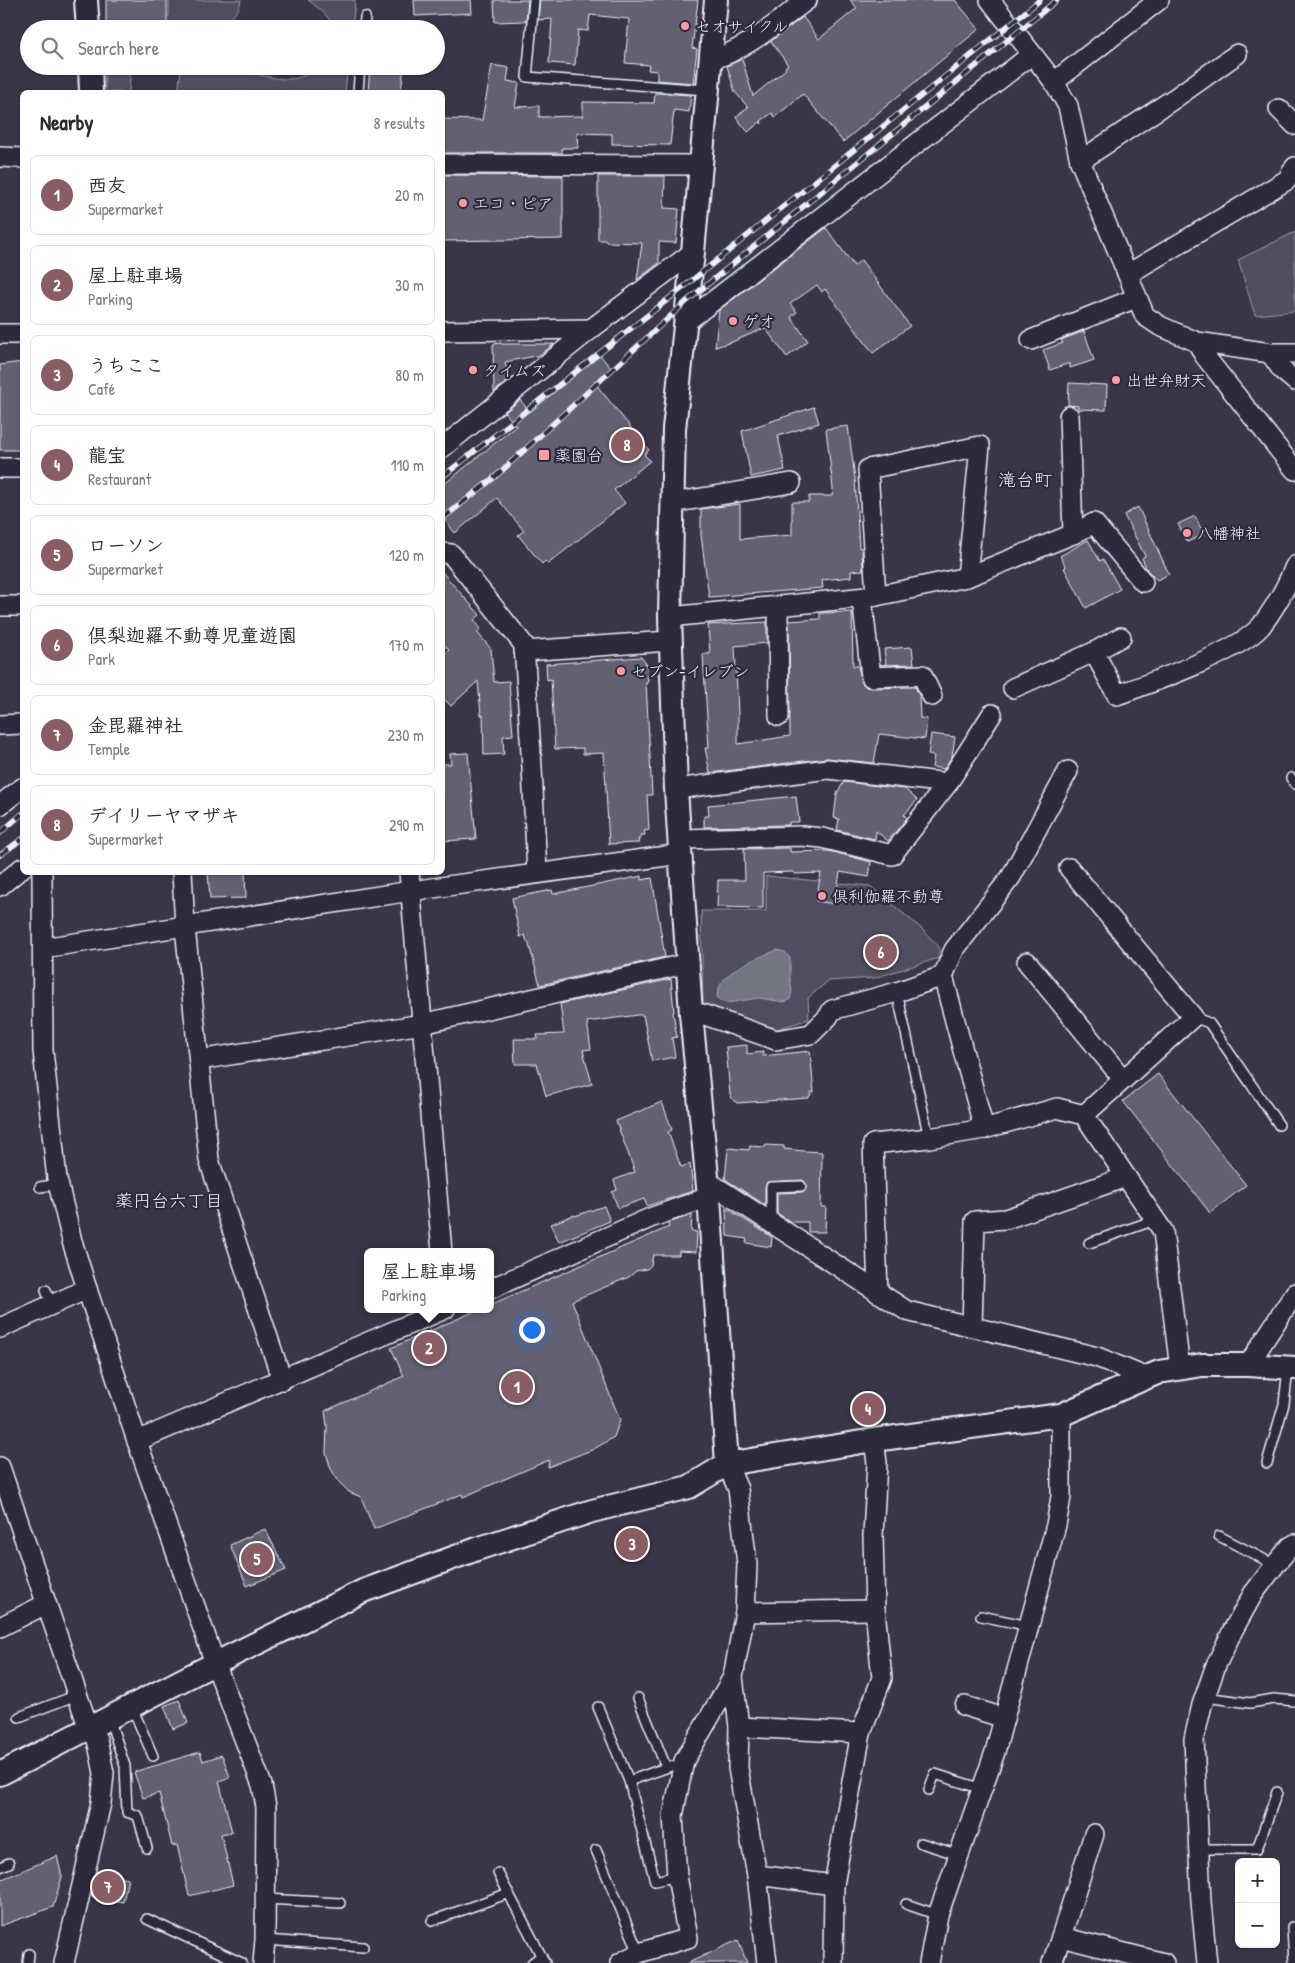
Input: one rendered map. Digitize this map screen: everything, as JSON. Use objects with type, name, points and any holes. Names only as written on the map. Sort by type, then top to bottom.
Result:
[{"type":"street","points":[[86,0],[87,20]]},
{"type":"street","points":[[716,0],[693,252],[674,428],[670,641],[676,789],[691,1014],[708,1189],[726,1464],[738,1488],[747,1564],[745,1612],[733,1677],[739,1727],[738,1768],[757,1875],[766,1963]]},
{"type":"street","points":[[710,60],[750,42],[807,0]]},
{"type":"street","points":[[990,0],[1010,24],[1031,55],[1054,82],[1068,106],[1080,161],[1145,316],[1160,326],[1197,342],[1270,353],[1295,353]]},
{"type":"street","points":[[1054,82],[1159,0]]},
{"type":"street","points":[[1080,161],[1175,98],[1236,54]]},
{"type":"street","points":[[686,322],[1031,55]]},
{"type":"street","points":[[90,75],[91,90]]},
{"type":"street","points":[[1280,108],[1295,125]]},
{"type":"street","points":[[0,157],[20,158]]},
{"type":"street","points":[[445,164],[700,165]]},
{"type":"street","points":[[1128,274],[1287,180],[1295,168]]},
{"type":"street","points":[[445,446],[591,329],[693,252]]},
{"type":"street","points":[[1031,340],[1136,298]]},
{"type":"street","points":[[445,331],[591,329]]},
{"type":"street","points":[[0,334],[20,334]]},
{"type":"street","points":[[1197,342],[1204,355],[1295,470]]},
{"type":"street","points":[[1270,353],[1282,370],[1295,381]]},
{"type":"street","points":[[1069,416],[1073,534]]},
{"type":"street","points":[[932,696],[922,675],[871,677],[868,469],[980,446],[967,577]]},
{"type":"street","points":[[0,468],[20,468]]},
{"type":"street","points":[[672,503],[791,483]]},
{"type":"street","points":[[670,616],[869,597],[967,577],[1073,534],[1094,523],[1143,582]]},
{"type":"street","points":[[445,553],[451,554],[524,645],[537,873]]},
{"type":"street","points":[[1094,652],[1117,695],[1154,682],[1224,651],[1250,635],[1260,626],[1288,583],[1295,566]]},
{"type":"street","points":[[0,606],[20,606]]},
{"type":"street","points":[[778,606],[780,716]]},
{"type":"street","points":[[1013,688],[1094,652],[1121,637]]},
{"type":"street","points":[[524,651],[670,641]]},
{"type":"street","points":[[43,948],[185,927],[410,882],[537,873],[681,847],[802,836],[822,838],[892,855],[948,783],[992,714]]},
{"type":"street","points":[[0,725],[20,724]]},
{"type":"street","points":[[676,789],[828,769],[948,783]]},
{"type":"street","points":[[984,1130],[943,976],[954,950],[1011,877],[1068,771]]},
{"type":"street","points":[[0,805],[20,790]]},
{"type":"street","points":[[1069,868],[1193,1017],[1084,1115]]},
{"type":"street","points":[[0,886],[20,870]]},
{"type":"street","points":[[42,875],[42,1051],[59,1184],[72,1241],[137,1441],[215,1663],[262,1785],[266,1807],[265,1940],[263,1963]]},
{"type":"street","points":[[182,875],[185,927],[209,1160],[282,1380]]},
{"type":"street","points":[[410,882],[442,1248]]},
{"type":"street","points":[[1027,962],[1123,1079]]},
{"type":"street","points":[[200,1060],[422,1024],[689,963]]},
{"type":"street","points":[[691,1014],[702,1014],[776,1040],[812,1034],[832,1010],[897,992],[943,976]]},
{"type":"street","points":[[878,1293],[873,1144],[984,1130],[1057,1108],[1084,1115],[1163,1231],[1180,1369]]},
{"type":"street","points":[[972,1327],[976,1221],[1006,1219],[1126,1177]]},
{"type":"street","points":[[708,1189],[771,1223],[907,1311],[1097,1356],[1145,1377]]},
{"type":"street","points":[[494,1287],[650,1218],[708,1189]]},
{"type":"street","points":[[0,1328],[48,1298],[87,1289]]},
{"type":"street","points":[[1248,1365],[1295,1293]]},
{"type":"street","points":[[137,1441],[436,1313]]},
{"type":"street","points":[[0,1774],[215,1663],[363,1591],[477,1549],[592,1511],[689,1487],[726,1464],[874,1440],[1061,1415],[1159,1372],[1202,1365],[1248,1365],[1291,1368]]},
{"type":"street","points":[[929,1963],[938,1915],[995,1752],[1058,1516],[1061,1415]]},
{"type":"street","points":[[833,1963],[834,1885],[861,1733],[882,1678],[875,1610],[873,1536],[877,1463],[874,1440]]},
{"type":"street","points":[[2,1478],[90,1729],[96,1739],[104,1773],[101,1803],[64,1963]]},
{"type":"street","points":[[1207,1963],[1200,1902],[1194,1740],[1205,1697],[1216,1665],[1233,1630],[1253,1594],[1290,1547],[1295,1544]]},
{"type":"street","points":[[0,1627],[46,1604]]},
{"type":"street","points":[[745,1612],[875,1610]]},
{"type":"street","points":[[620,1963],[639,1952],[688,1938],[677,1876],[673,1816],[675,1764],[733,1677]]},
{"type":"street","points":[[965,1706],[1004,1718]]},
{"type":"street","points":[[739,1727],[861,1733]]},
{"type":"street","points":[[1052,1963],[1094,1834]]},
{"type":"street","points":[[757,1875],[834,1885]]},
{"type":"street","points":[[1061,1937],[1164,1963]]},
{"type":"lane","points":[[534,0],[527,76],[708,90]]},
{"type":"lane","points":[[358,90],[359,75]]},
{"type":"lane","points":[[897,992],[929,1138]]},
{"type":"lane","points":[[1193,1017],[1209,1023],[1279,1125]]},
{"type":"lane","points":[[40,1187],[59,1184]]},
{"type":"lane","points":[[771,1223],[771,1187],[801,1186]]},
{"type":"lane","points":[[1088,1243],[1155,1220]]},
{"type":"lane","points":[[1267,1463],[1284,1404],[1291,1368]]},
{"type":"lane","points":[[1219,1536],[1275,1565]]},
{"type":"lane","points":[[981,1616],[1029,1626]]},
{"type":"lane","points":[[19,1718],[78,1694]]},
{"type":"lane","points":[[1205,1697],[1250,1703],[1274,1698],[1295,1701]]},
{"type":"lane","points":[[629,1781],[675,1764],[638,1698]]},
{"type":"lane","points":[[132,1706],[153,1756]]},
{"type":"lane","points":[[598,1707],[629,1781],[655,1881],[677,1876]]},
{"type":"lane","points":[[109,1718],[125,1766],[127,1812],[138,1816],[147,1848]]},
{"type":"lane","points":[[930,1790],[935,1774],[982,1788]]},
{"type":"lane","points":[[1199,1849],[1257,1850],[1277,1792]]},
{"type":"lane","points":[[921,1843],[959,1855]]},
{"type":"lane","points":[[596,1850],[639,1952]]},
{"type":"lane","points":[[0,1867],[9,1863]]},
{"type":"lane","points":[[498,1873],[543,1960],[532,1963]]},
{"type":"lane","points":[[432,1921],[509,1893]]},
{"type":"lane","points":[[265,1899],[340,1903]]},
{"type":"lane","points":[[906,1904],[938,1915]]},
{"type":"lane","points":[[147,1918],[242,1963]]},
{"type":"lane","points":[[1292,1927],[1294,1963]]},
{"type":"lane","points":[[265,1940],[363,1947]]},
{"type":"shaded area","points":[[169,0],[241,0],[238,10],[227,20],[163,20],[161,15],[169,16]]},
{"type":"shaded area","points":[[308,0],[355,0],[353,20],[330,20]]},
{"type":"shaded area","points":[[105,75],[130,75],[129,90],[105,90]]},
{"type":"shaded area","points":[[180,75],[259,75],[290,79],[305,75],[347,75],[345,90],[178,90]]},
{"type":"shaded area","points":[[1295,232],[1295,311],[1255,315],[1238,260]]},
{"type":"shaded area","points":[[766,876],[870,886],[922,929],[939,947],[939,958],[874,978],[828,981],[808,998],[809,1019],[774,1030],[703,1004],[701,911],[766,911]]},
{"type":"water","points":[[777,950],[785,952],[790,958],[792,991],[790,1000],[784,1002],[759,998],[727,1003],[717,997],[719,988],[731,973],[749,962]]},
{"type":"building","points":[[106,0],[167,0],[167,20],[106,20]]},
{"type":"building","points":[[414,0],[471,0],[472,13],[415,16]]},
{"type":"building","points":[[494,0],[528,0],[526,21],[495,22]]},
{"type":"building","points":[[540,0],[698,0],[692,48],[697,49],[693,83],[657,80],[657,71],[648,70],[649,65],[625,63],[629,19],[590,15],[588,31],[578,30],[575,65],[549,63],[552,19],[538,20]]},
{"type":"building","points":[[850,0],[955,0],[979,29],[843,142],[803,94],[775,117],[772,113],[761,121],[762,124],[760,122],[748,132],[736,117],[748,107],[735,92],[727,66],[742,59],[753,96],[786,69],[785,67],[788,65],[771,41],[803,17],[819,39],[857,8]]},
{"type":"building","points":[[492,65],[509,68],[507,81],[519,83],[515,107],[539,106],[539,117],[583,116],[583,102],[654,103],[655,93],[691,95],[689,112],[674,110],[670,145],[612,144],[612,134],[577,133],[578,148],[562,148],[562,153],[445,153],[445,119],[482,120]]},
{"type":"building","points":[[369,75],[403,75],[401,90],[368,90]]},
{"type":"building","points":[[445,175],[563,176],[563,239],[445,241]]},
{"type":"building","points":[[598,176],[665,176],[664,208],[679,209],[676,243],[659,242],[659,263],[637,280],[642,243],[598,240]]},
{"type":"building","points":[[826,228],[854,266],[861,260],[910,326],[873,353],[825,289],[822,292],[817,285],[790,304],[797,312],[791,317],[808,341],[787,357],[765,328],[715,347],[719,310]]},
{"type":"building","points":[[1084,331],[1094,360],[1070,368],[1070,363],[1050,370],[1043,350],[1063,343],[1061,340]]},
{"type":"building","points":[[493,344],[554,344],[540,355],[505,362],[509,380],[494,392]]},
{"type":"building","points":[[600,355],[611,368],[594,382],[649,450],[644,454],[650,461],[614,490],[625,503],[548,564],[545,561],[542,564],[518,535],[524,531],[497,498],[455,533],[445,521],[445,484],[516,426],[505,412],[520,400],[530,412]]},
{"type":"building","points":[[20,362],[20,450],[0,450],[0,365]]},
{"type":"building","points":[[1069,383],[1107,385],[1106,410],[1078,409],[1078,406],[1068,405]]},
{"type":"building","points":[[814,407],[819,423],[778,436],[785,470],[751,477],[742,431]]},
{"type":"building","points":[[848,426],[855,478],[859,548],[862,548],[863,570],[851,571],[851,577],[822,580],[823,588],[709,597],[701,535],[701,509],[740,504],[740,539],[792,535],[792,502],[809,502],[809,496],[832,496],[833,488],[826,429]]},
{"type":"building","points":[[1138,507],[1169,574],[1157,580],[1147,570],[1142,558],[1145,556],[1124,515]]},
{"type":"building","points":[[1195,516],[1204,535],[1187,542],[1178,524]]},
{"type":"building","points":[[1088,540],[1100,561],[1103,559],[1120,589],[1086,608],[1064,568],[1066,567],[1060,556]]},
{"type":"building","points":[[445,575],[480,615],[474,620],[481,629],[477,632],[491,649],[494,682],[509,681],[513,735],[503,736],[504,754],[484,755],[483,715],[481,715],[478,681],[451,706],[445,700],[445,653],[449,650],[445,645]]},
{"type":"building","points":[[852,612],[853,666],[858,666],[862,683],[866,687],[871,688],[915,687],[919,695],[920,718],[927,719],[925,739],[879,734],[874,763],[827,758],[710,773],[705,748],[709,748],[703,654],[710,654],[708,625],[767,622],[767,643],[735,646],[738,744],[790,736],[789,621],[820,619],[820,613]]},
{"type":"building","points":[[912,647],[914,664],[881,665],[886,664],[884,649]]},
{"type":"building","points":[[641,657],[647,665],[648,682],[646,682],[652,795],[647,795],[649,830],[644,831],[645,835],[641,835],[641,839],[638,839],[639,843],[609,844],[604,753],[583,754],[583,748],[555,749],[551,679],[547,680],[546,664]]},
{"type":"building","points":[[931,734],[955,737],[952,756],[944,769],[932,767],[934,756],[928,755]]},
{"type":"building","points":[[468,753],[476,839],[445,841],[445,764],[451,764],[450,754]]},
{"type":"building","points":[[844,782],[905,789],[917,800],[904,815],[907,818],[888,841],[876,831],[875,839],[837,830],[839,819],[834,818],[837,793]]},
{"type":"building","points":[[796,796],[799,822],[789,822],[789,825],[704,827],[704,816],[709,816],[708,805]]},
{"type":"building","points":[[790,848],[790,852],[829,851],[871,862],[869,877],[840,872],[835,904],[816,901],[821,873],[763,873],[763,908],[717,907],[718,880],[745,880],[744,849]]},
{"type":"building","points":[[208,875],[245,875],[246,898],[210,899]]},
{"type":"building","points":[[642,876],[642,880],[652,878],[665,957],[540,985],[528,941],[525,935],[520,937],[512,898],[552,890],[553,894]]},
{"type":"building","points":[[671,979],[677,1037],[672,1038],[675,1057],[652,1061],[643,1015],[638,1015],[587,1022],[591,1049],[583,1050],[592,1084],[546,1096],[537,1064],[515,1064],[514,1039],[538,1039],[537,1035],[564,1034],[560,1004]]},
{"type":"building","points":[[747,1045],[747,1054],[763,1052],[763,1056],[810,1051],[814,1092],[811,1092],[809,1098],[737,1103],[730,1094],[726,1047]]},
{"type":"building","points":[[1158,1074],[1246,1185],[1210,1213],[1123,1101]]},
{"type":"building","points":[[662,1102],[672,1130],[668,1132],[681,1167],[690,1164],[693,1191],[647,1206],[644,1199],[618,1208],[612,1192],[617,1190],[614,1180],[635,1172],[616,1121]]},
{"type":"building","points":[[765,1145],[784,1146],[784,1149],[822,1152],[821,1207],[826,1207],[825,1232],[808,1232],[808,1222],[791,1222],[777,1213],[777,1193],[804,1192],[807,1186],[803,1180],[767,1182],[765,1187],[765,1205],[725,1179],[728,1148],[749,1150],[750,1146],[765,1147]]},
{"type":"building","points":[[604,1206],[610,1221],[559,1242],[551,1224]]},
{"type":"building","points":[[726,1208],[772,1237],[771,1247],[746,1243],[747,1239],[727,1236]]},
{"type":"building","points":[[692,1215],[691,1231],[697,1232],[696,1252],[679,1251],[679,1255],[653,1255],[651,1265],[647,1269],[636,1271],[629,1277],[572,1301],[620,1420],[614,1437],[594,1449],[548,1467],[549,1460],[463,1497],[462,1494],[374,1529],[361,1497],[349,1492],[339,1482],[331,1469],[326,1453],[327,1426],[325,1411],[404,1376],[391,1348],[471,1313],[494,1313],[494,1303],[669,1227],[668,1223]]},
{"type":"building","points":[[265,1529],[286,1570],[247,1586],[230,1545]]},
{"type":"building","points":[[179,1700],[188,1723],[173,1729],[164,1706]]},
{"type":"building","points":[[200,1752],[203,1761],[222,1755],[230,1777],[219,1781],[232,1832],[221,1834],[233,1885],[189,1896],[177,1845],[172,1846],[159,1793],[143,1798],[134,1772]]},
{"type":"building","points":[[57,1856],[62,1877],[53,1907],[0,1926],[0,1880]]},
{"type":"building","points":[[97,1872],[128,1878],[123,1902],[91,1896]]},
{"type":"building","points":[[738,1940],[747,1963],[688,1963]]},
{"type":"railway","points":[[445,475],[690,282],[1040,0]]},
{"type":"railway","points":[[445,517],[496,476],[687,301],[1057,0]]},
{"type":"railway","points":[[0,833],[20,816]]},
{"type":"railway","points":[[0,855],[20,840]]},
{"type":"place","name":"セオサイクル","points":[[685,26]]},
{"type":"place","name":"エコ・ピア","points":[[463,203]]},
{"type":"place","name":"ゲオ","points":[[733,321]]},
{"type":"place","name":"タイムズ","points":[[473,370]]},
{"type":"place","name":"出世弁財天","points":[[1116,380]]},
{"type":"place","name":"デイリーヤマザキ","points":[[627,445]]},
{"type":"place","name":"薬園台","points":[[544,455]]},
{"type":"place","name":"八幡神社","points":[[1187,533]]},
{"type":"place","name":"セブン-イレブン","points":[[621,671]]},
{"type":"place","name":"倶利伽羅不動尊","points":[[822,896]]},
{"type":"place","name":"倶梨迦羅不動尊児童遊園","points":[[881,952]]},
{"type":"place","name":"屋上駐車場","points":[[429,1348]]},
{"type":"place","name":"西友","points":[[517,1387]]},
{"type":"place","name":"龍宝","points":[[868,1409]]},
{"type":"place","name":"うちここ","points":[[632,1544]]},
{"type":"place","name":"ローソン","points":[[257,1559]]},
{"type":"place","name":"金毘羅神社","points":[[108,1887]]},
{"type":"district","name":"滝台町","points":[[1025,480]]},
{"type":"district","name":"薬円台六丁目","points":[[169,1201]]}]
